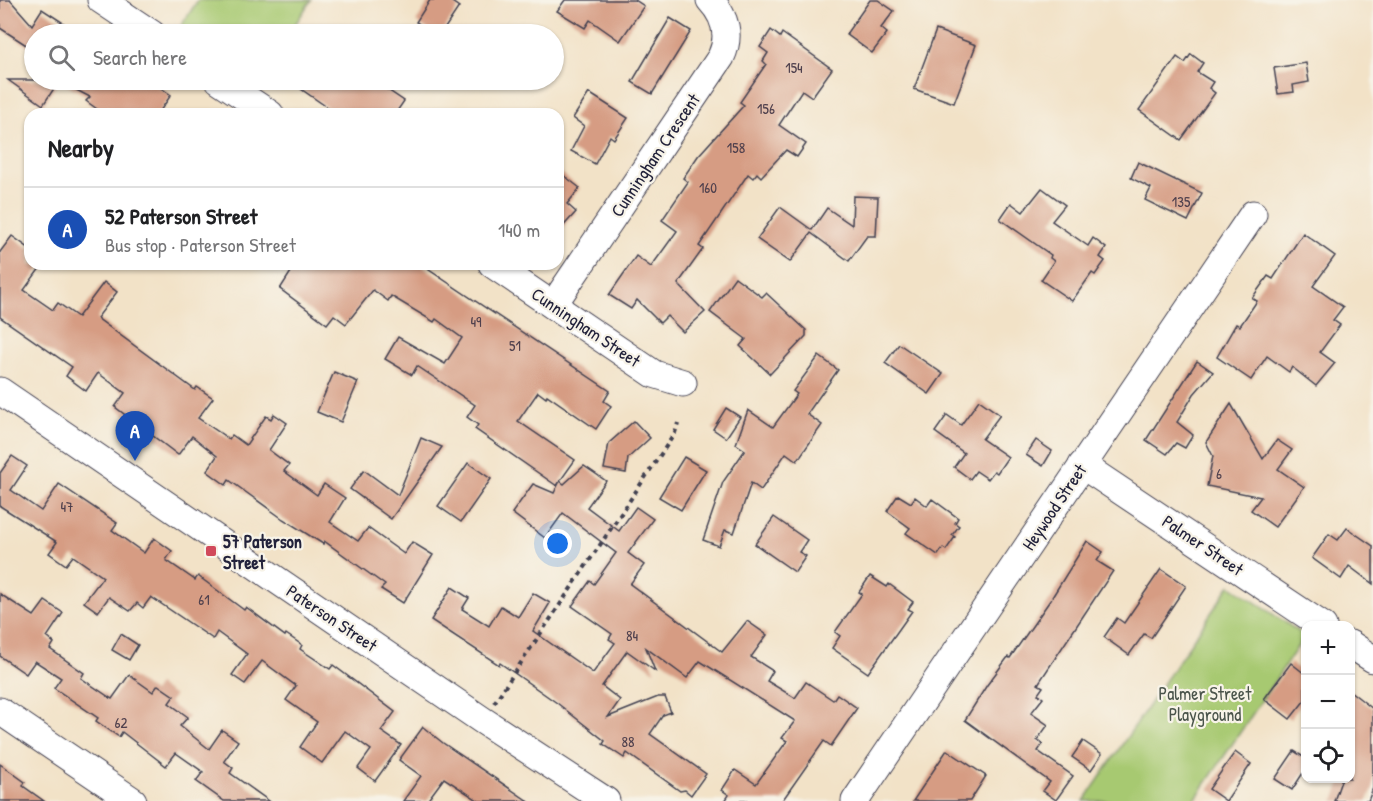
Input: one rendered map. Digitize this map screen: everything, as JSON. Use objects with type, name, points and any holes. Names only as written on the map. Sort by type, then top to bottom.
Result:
[{"type":"street","points":[[101,0],[137,24]]},
{"type":"street","name":"Cunningham Crescent","points":[[553,305],[721,57],[726,45],[727,30],[722,14],[710,0]]},
{"type":"street","points":[[234,90],[261,108]]},
{"type":"street","name":"Heywood Street","points":[[855,801],[1253,214]]},
{"type":"street","name":"Cunningham Street","points":[[501,270],[654,374],[683,383]]},
{"type":"street","name":"Paterson Street","points":[[0,391],[482,720],[606,801]]},
{"type":"street","name":"Palmer Street","points":[[1082,465],[1316,621]]},
{"type":"street","points":[[1355,647],[1373,659]]},
{"type":"street","points":[[0,711],[133,801]]},
{"type":"path","points":[[482,720],[675,433],[678,423]]},
{"type":"green space","points":[[198,0],[311,0],[295,24],[182,24]]},
{"type":"green space","name":"Palmer Street Playground","points":[[1230,585],[1301,633],[1301,642],[1194,801],[1084,801]]},
{"type":"building","points":[[0,0],[10,0],[31,24],[24,24],[24,44],[0,28]]},
{"type":"building","points":[[430,0],[449,0],[459,7],[448,24],[416,22]]},
{"type":"building","points":[[565,0],[635,0],[644,6],[620,41],[590,20],[585,28],[557,11]]},
{"type":"building","points":[[870,0],[878,0],[894,11],[881,28],[887,33],[872,53],[846,34]]},
{"type":"building","points":[[42,9],[65,24],[33,24]]},
{"type":"building","points":[[670,18],[691,31],[652,94],[632,82]]},
{"type":"building","points":[[771,30],[780,37],[782,33],[832,69],[812,97],[802,90],[779,125],[806,144],[797,157],[786,150],[761,177],[757,173],[753,178],[748,174],[699,246],[703,249],[678,284],[705,312],[683,332],[667,316],[660,323],[637,300],[631,309],[609,295],[636,256],[651,267],[677,231],[662,220],[688,182],[683,178],[698,156],[744,105],[740,102],[766,64],[763,61],[768,53],[760,47]]},
{"type":"building","points":[[936,30],[976,45],[954,103],[914,89]]},
{"type":"building","points":[[1191,54],[1203,63],[1197,72],[1213,82],[1209,88],[1215,93],[1181,140],[1139,110],[1177,57],[1185,63]]},
{"type":"building","points":[[1306,63],[1309,82],[1293,85],[1294,92],[1278,94],[1274,68]]},
{"type":"building","points":[[8,80],[24,80],[24,90],[53,90],[43,105]]},
{"type":"building","points":[[76,90],[164,90],[171,95],[162,108],[96,108],[86,101],[90,97]]},
{"type":"building","points":[[302,90],[388,90],[404,101],[399,108],[328,108]]},
{"type":"building","points":[[589,93],[628,118],[614,139],[610,136],[595,164],[571,151],[584,126],[573,118]]},
{"type":"building","points":[[1138,162],[1202,193],[1188,221],[1145,200],[1151,188],[1131,178]]},
{"type":"building","points":[[564,176],[580,188],[567,204],[576,212],[564,225]]},
{"type":"building","points":[[1042,188],[1065,205],[1052,221],[1088,246],[1093,238],[1106,248],[1100,257],[1105,261],[1095,275],[1092,273],[1072,301],[1041,280],[1054,261],[1050,258],[1051,255],[1000,219],[1011,203],[1023,212]]},
{"type":"building","points":[[853,196],[878,197],[876,236],[867,236],[849,261],[811,233],[790,262],[757,239],[780,207],[812,230],[827,208],[852,225]]},
{"type":"building","points":[[1303,233],[1335,256],[1313,286],[1343,307],[1333,320],[1340,325],[1320,352],[1335,363],[1316,386],[1292,367],[1289,372],[1267,356],[1251,380],[1217,357],[1236,324],[1240,326],[1257,301],[1252,298],[1268,276],[1273,279]]},
{"type":"building","points":[[12,236],[24,245],[24,270],[39,270],[24,290],[53,310],[58,303],[78,317],[104,282],[117,292],[97,318],[195,390],[197,387],[213,398],[198,418],[229,439],[232,435],[246,445],[266,416],[271,419],[274,414],[287,423],[269,450],[289,465],[284,471],[317,495],[324,484],[345,498],[330,522],[358,541],[368,528],[404,554],[412,542],[433,555],[403,603],[381,589],[385,585],[324,541],[323,544],[283,519],[229,480],[226,485],[207,471],[217,456],[192,436],[178,455],[115,407],[125,393],[98,373],[86,391],[66,376],[72,367],[0,317],[0,252]]},
{"type":"building","points":[[292,270],[429,270],[610,391],[604,401],[611,406],[596,429],[547,395],[546,398],[538,392],[518,421],[575,460],[557,486],[475,429],[478,425],[467,417],[475,405],[417,366],[412,375],[385,359],[398,337],[445,364],[462,338],[436,319],[434,322],[391,296],[388,301],[373,290],[346,324],[334,315],[327,324],[280,289]]},
{"type":"building","points":[[735,277],[762,297],[766,293],[806,330],[806,336],[770,374],[740,346],[746,339],[710,312]]},
{"type":"building","points":[[899,344],[943,374],[929,394],[885,363]]},
{"type":"building","points":[[819,356],[838,370],[807,414],[822,425],[797,461],[786,453],[761,490],[751,483],[734,533],[725,530],[719,546],[703,540],[723,482],[745,450],[736,444],[748,410],[773,427],[797,394],[793,391]]},
{"type":"building","points":[[1197,361],[1213,372],[1194,394],[1177,422],[1193,435],[1185,448],[1176,443],[1167,454],[1146,440]]},
{"type":"building","points":[[334,372],[358,382],[341,422],[317,412]]},
{"type":"building","points":[[979,400],[1000,415],[982,439],[1008,457],[997,473],[994,471],[988,479],[976,471],[970,479],[954,467],[964,453],[935,432],[947,415],[961,425]]},
{"type":"building","points":[[1231,404],[1263,459],[1277,440],[1292,450],[1278,469],[1304,487],[1275,527],[1251,510],[1261,497],[1207,486],[1213,456],[1206,442]]},
{"type":"building","points":[[726,408],[740,417],[726,438],[713,429]]},
{"type":"building","points":[[634,421],[650,438],[628,458],[626,473],[604,469],[609,443]]},
{"type":"building","points":[[421,438],[442,447],[391,519],[350,489],[364,470],[398,495]]},
{"type":"building","points":[[1036,440],[1052,451],[1043,466],[1026,455]]},
{"type":"building","points":[[12,456],[27,466],[11,490],[41,511],[59,484],[117,523],[112,530],[144,553],[154,538],[172,551],[166,560],[195,580],[198,576],[244,610],[246,607],[285,636],[286,634],[302,645],[300,649],[330,669],[333,665],[395,712],[381,731],[401,745],[375,781],[358,768],[371,750],[345,731],[322,763],[300,747],[317,722],[286,700],[296,686],[262,661],[245,684],[232,675],[247,654],[217,632],[213,639],[151,597],[143,608],[137,603],[130,611],[109,597],[98,612],[84,602],[103,577],[73,556],[66,565],[49,553],[57,542],[0,506],[0,473]]},
{"type":"building","points":[[684,457],[706,470],[681,510],[659,497]]},
{"type":"building","points":[[468,463],[491,479],[461,522],[438,506]]},
{"type":"building","points":[[584,466],[606,481],[587,507],[619,531],[636,507],[653,519],[628,553],[644,565],[630,584],[722,652],[747,621],[767,635],[751,657],[773,671],[767,681],[795,698],[806,682],[833,700],[837,694],[857,708],[831,746],[824,741],[782,801],[725,801],[729,795],[722,790],[735,770],[756,784],[787,741],[782,738],[795,721],[700,661],[687,678],[646,648],[655,671],[627,651],[602,686],[620,700],[608,717],[658,697],[665,697],[671,712],[663,715],[650,734],[706,774],[691,795],[685,790],[680,791],[627,753],[624,758],[603,744],[605,741],[557,703],[500,663],[499,665],[431,620],[452,587],[469,598],[462,609],[489,626],[501,606],[518,617],[533,593],[550,603],[533,631],[593,673],[615,643],[609,639],[612,634],[572,606],[590,581],[594,584],[616,553],[563,513],[545,538],[512,513],[533,484],[554,493],[560,481],[564,484]]},
{"type":"building","points":[[898,495],[911,503],[915,497],[927,506],[932,499],[958,518],[955,523],[959,526],[952,535],[955,537],[946,550],[943,548],[938,555],[906,533],[910,528],[887,511]]},
{"type":"building","points":[[774,517],[807,540],[799,552],[806,556],[795,572],[755,544]]},
{"type":"building","points":[[1347,528],[1373,546],[1373,584],[1349,566],[1341,579],[1312,558],[1329,534],[1338,540]]},
{"type":"building","points":[[1087,541],[1103,552],[1097,561],[1113,571],[1038,684],[1043,687],[1038,694],[1043,698],[1031,713],[1048,725],[1037,740],[1043,744],[1038,751],[1073,776],[1056,800],[1043,791],[1050,782],[965,720],[987,685],[1008,657],[1010,658],[1051,599]]},
{"type":"building","points":[[1161,569],[1186,586],[1151,638],[1144,634],[1129,655],[1104,637],[1117,618],[1124,623]]},
{"type":"building","points":[[870,576],[887,587],[889,584],[913,602],[908,609],[912,611],[868,673],[832,648],[840,636],[835,632],[862,594],[859,592]]},
{"type":"building","points":[[0,594],[34,616],[45,601],[63,613],[47,637],[54,643],[50,649],[84,673],[81,678],[112,699],[129,675],[153,692],[158,685],[174,696],[169,703],[188,717],[180,726],[209,749],[222,730],[238,741],[224,761],[233,768],[230,773],[269,801],[224,801],[196,781],[203,772],[176,753],[166,766],[122,732],[119,737],[96,721],[98,718],[54,688],[61,678],[35,661],[26,674],[0,656]]},
{"type":"building","points":[[121,634],[138,645],[129,660],[112,650]]},
{"type":"building","points":[[1291,663],[1301,671],[1301,705],[1290,719],[1264,699]]},
{"type":"building","points":[[1355,695],[1373,709],[1373,788],[1368,801],[1334,801],[1340,783],[1355,783]]},
{"type":"building","points":[[423,727],[528,801],[479,801],[444,778],[427,801],[403,801],[421,776],[399,760]]},
{"type":"building","points":[[1083,741],[1102,754],[1091,770],[1072,757]]},
{"type":"building","points":[[947,750],[986,776],[970,801],[913,801]]},
{"type":"building","points":[[1294,751],[1301,755],[1301,776],[1292,790],[1275,779]]},
{"type":"building","points":[[1235,752],[1251,764],[1226,801],[1209,789]]},
{"type":"building","points":[[0,764],[25,782],[23,786],[44,801],[0,801]]},
{"type":"place","name":"52 Paterson Street","points":[[135,461]]},
{"type":"place","name":"57 Paterson Street","points":[[211,551]]}]
